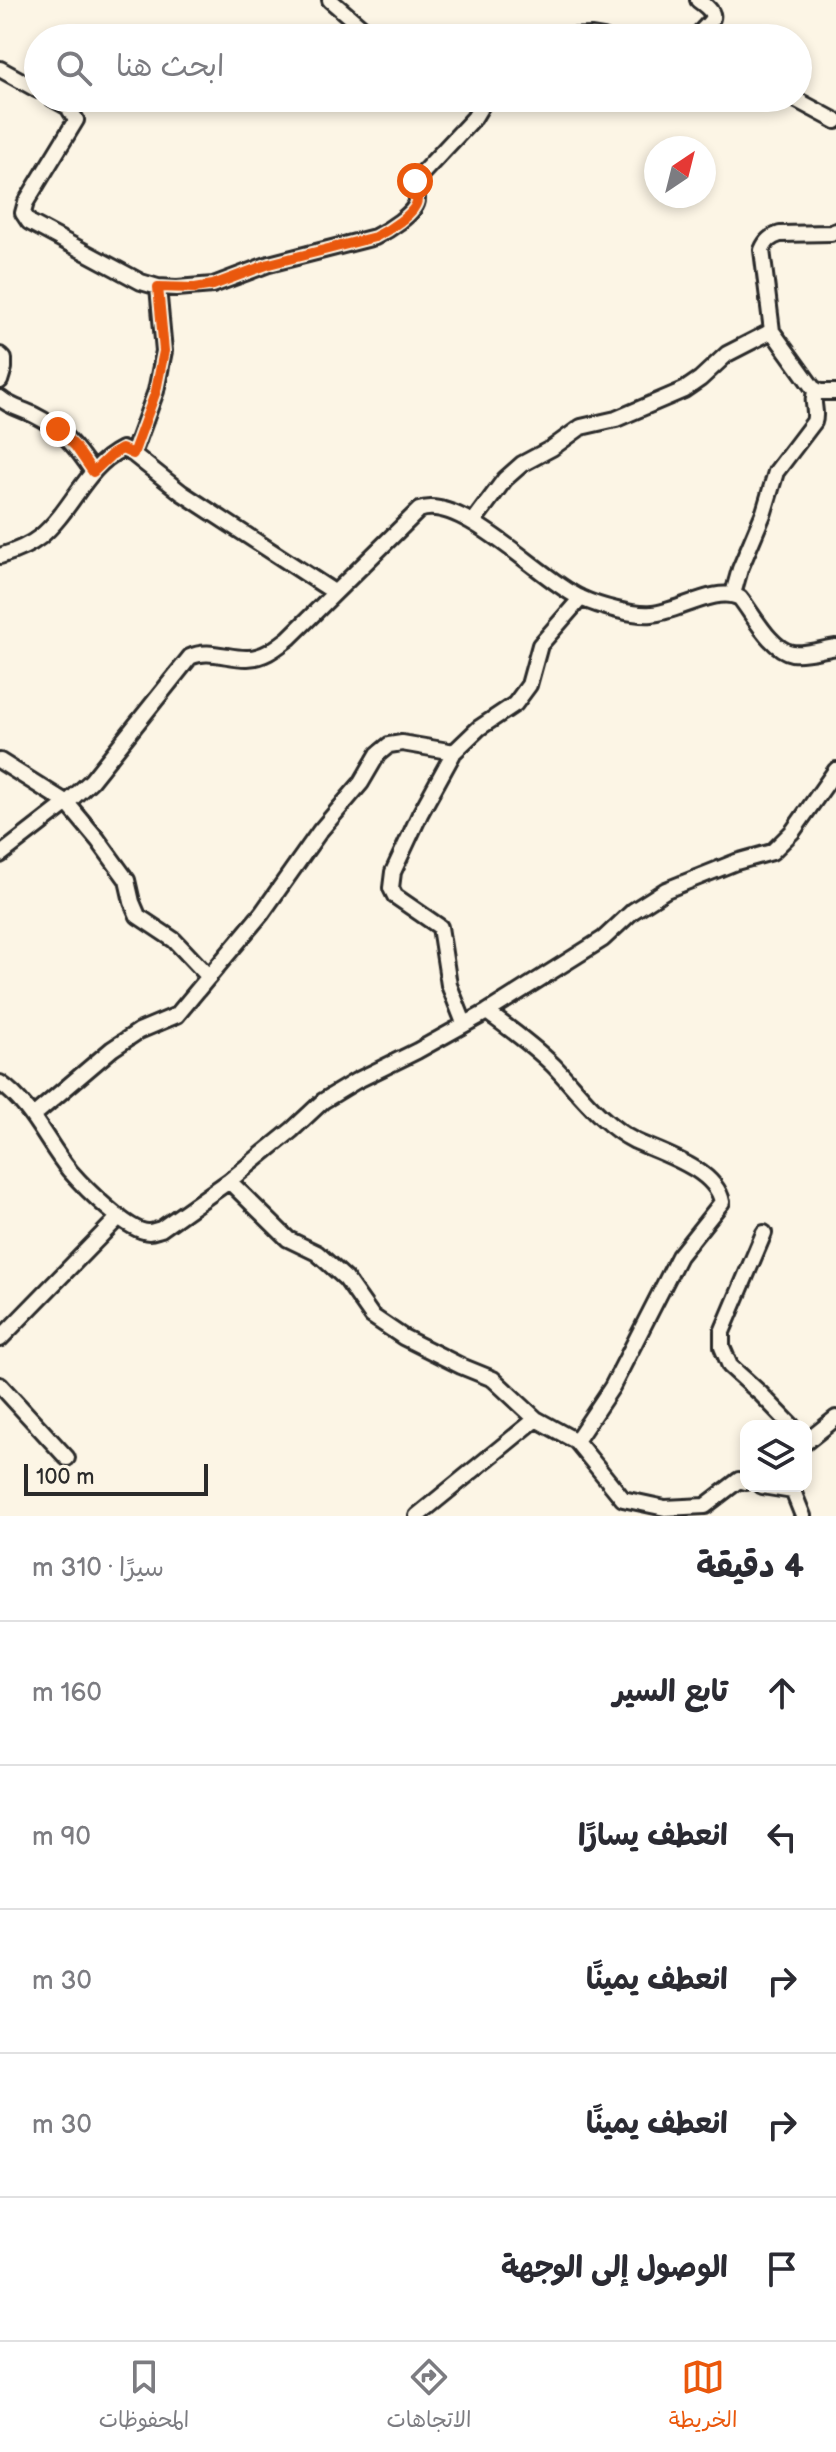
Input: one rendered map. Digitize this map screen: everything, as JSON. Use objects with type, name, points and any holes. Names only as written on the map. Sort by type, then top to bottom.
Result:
[{"type":"street","points":[[330,0],[358,24]]},
{"type":"street","points":[[698,0],[712,10],[714,15],[710,24]]},
{"type":"street","points":[[0,69],[24,82]]},
{"type":"street","points":[[812,108],[836,121]]},
{"type":"street","points":[[71,112],[76,120],[26,202],[23,213],[29,222],[141,282],[158,287],[195,288],[387,231],[416,206],[415,181],[474,118],[476,112]]},
{"type":"street","points":[[836,231],[780,234],[765,242],[762,250],[772,331],[816,390],[836,392]]},
{"type":"street","points":[[133,454],[156,391],[164,351],[158,287]]},
{"type":"street","points":[[473,522],[505,479],[522,464],[581,427],[616,419],[684,390],[727,354],[772,331]]},
{"type":"street","points":[[0,355],[4,359],[0,381]]},
{"type":"street","points":[[733,594],[776,472],[815,419],[813,399],[816,390]]},
{"type":"street","points":[[0,398],[58,429],[75,446],[93,472]]},
{"type":"street","points":[[0,556],[40,538],[93,472],[122,449],[133,454],[182,493],[334,592]]},
{"type":"street","points":[[0,855],[91,781],[190,657],[198,653],[250,659],[269,653],[289,638],[419,510],[435,507],[473,522],[581,598],[651,614],[733,594],[740,598],[774,644],[783,651],[795,654],[836,647]]},
{"type":"street","points":[[464,1023],[449,985],[440,927],[395,896],[391,880],[420,814],[454,752],[479,728],[515,704],[529,685],[540,645],[581,598]]},
{"type":"street","points":[[33,1116],[112,1049],[139,1031],[177,1015],[262,913],[320,831],[361,783],[378,754],[389,745],[402,743],[454,752]]},
{"type":"street","points":[[0,761],[67,803],[127,880],[138,916],[174,940],[209,977]]},
{"type":"street","points":[[0,1083],[12,1091],[33,1116],[71,1172],[119,1217],[138,1229],[149,1232],[161,1229],[229,1181],[323,1101],[487,1012],[603,939],[633,911],[666,890],[736,862],[772,852],[793,831],[836,770]]},
{"type":"street","points":[[487,1012],[530,1043],[614,1128],[686,1164],[709,1180],[721,1197],[722,1202],[679,1256],[612,1387],[576,1441]]},
{"type":"street","points":[[229,1181],[288,1239],[317,1253],[346,1279],[372,1316],[403,1337],[493,1379],[536,1419],[576,1441],[623,1499],[665,1508],[705,1506],[740,1480]]},
{"type":"street","points":[[0,1339],[119,1217]]},
{"type":"street","points":[[764,1233],[722,1332],[722,1347],[730,1366],[786,1420]]},
{"type":"street","points":[[0,1385],[67,1458]]},
{"type":"street","points":[[812,1436],[836,1418]]},
{"type":"street","points":[[417,1516],[536,1419]]},
{"type":"street","points":[[794,1492],[803,1516]]},
{"type":"route","points":[[58,429],[75,446],[93,472],[122,449],[133,454],[156,391],[164,351],[158,287],[213,285],[269,264],[375,237],[398,223],[416,206],[415,181]]}]
